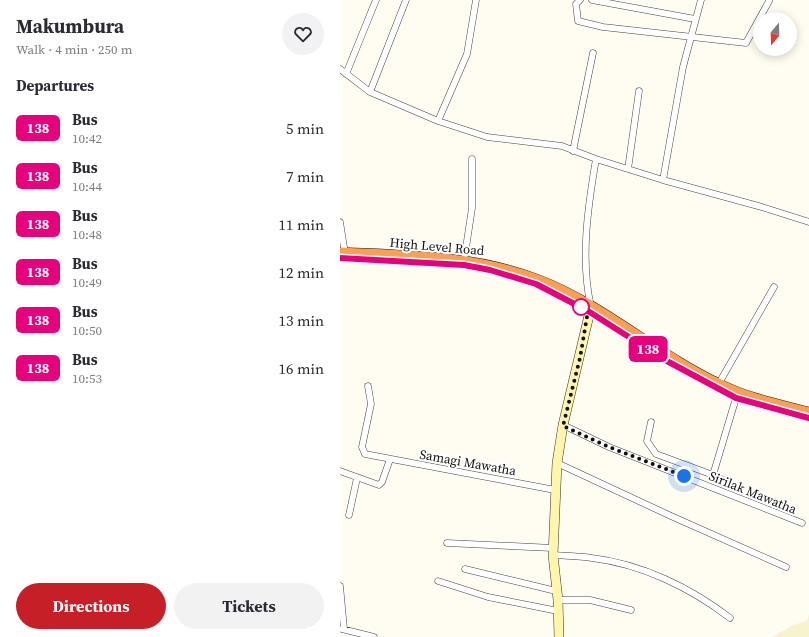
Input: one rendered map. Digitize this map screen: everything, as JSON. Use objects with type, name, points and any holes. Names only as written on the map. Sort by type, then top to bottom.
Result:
[{"type":"highway","name":"High Level Road","points":[[343,256],[464,265],[490,270],[536,284],[590,309],[665,360],[736,398],[809,418]]},
{"type":"highway","name":"High Level Road","points":[[343,256],[464,261],[492,266],[537,280],[590,309],[718,385],[743,396],[809,413]]},
{"type":"street","points":[[346,74],[376,0]]},
{"type":"street","points":[[370,92],[406,0]]},
{"type":"street","points":[[438,121],[466,54],[476,0]]},
{"type":"street","points":[[580,0],[576,4],[578,21],[603,27],[689,38],[746,43],[768,1]]},
{"type":"street","points":[[592,0],[695,19]]},
{"type":"street","points":[[663,180],[689,38],[701,0]]},
{"type":"street","points":[[573,151],[594,53]]},
{"type":"street","points":[[340,69],[370,92],[438,121],[486,137],[562,146],[596,159],[663,180],[762,207],[809,222]]},
{"type":"street","points":[[628,169],[639,91]]},
{"type":"street","points":[[464,261],[472,208],[472,159]]},
{"type":"street","points":[[559,637],[553,551],[557,463],[563,426],[580,358],[590,309],[586,276],[587,233],[589,202],[596,159]]},
{"type":"street","points":[[340,222],[343,256]]},
{"type":"street","points":[[718,385],[774,287]]},
{"type":"street","name":"Samagi Mawatha","points":[[368,386],[372,404],[362,447],[365,454],[555,490]]},
{"type":"street","points":[[713,475],[736,398]]},
{"type":"street","points":[[651,422],[647,441],[656,454],[713,475],[727,482]]},
{"type":"street","name":"Sirilak Mawatha","points":[[563,426],[609,447],[802,523]]},
{"type":"street","points":[[340,471],[357,478],[379,484],[382,482],[390,459]]},
{"type":"street","points":[[557,463],[786,567]]},
{"type":"street","points":[[349,516],[357,478]]},
{"type":"street","points":[[447,543],[553,551],[621,563],[684,587],[709,602],[730,618]]},
{"type":"street","points":[[465,569],[557,596],[590,600],[631,610]]},
{"type":"street","points":[[438,581],[488,597],[558,611]]},
{"type":"street","points":[[340,586],[341,629],[374,637]]},
{"type":"shaded area","points":[[809,614],[809,637],[772,637],[793,625],[807,621]]},
{"type":"bus line","name":"138","points":[[340,258],[464,265],[490,270],[536,284],[588,311],[665,360],[736,398],[809,418]]},
{"type":"route","points":[[581,307],[588,311],[580,358],[563,426],[609,447],[684,476]]}]
